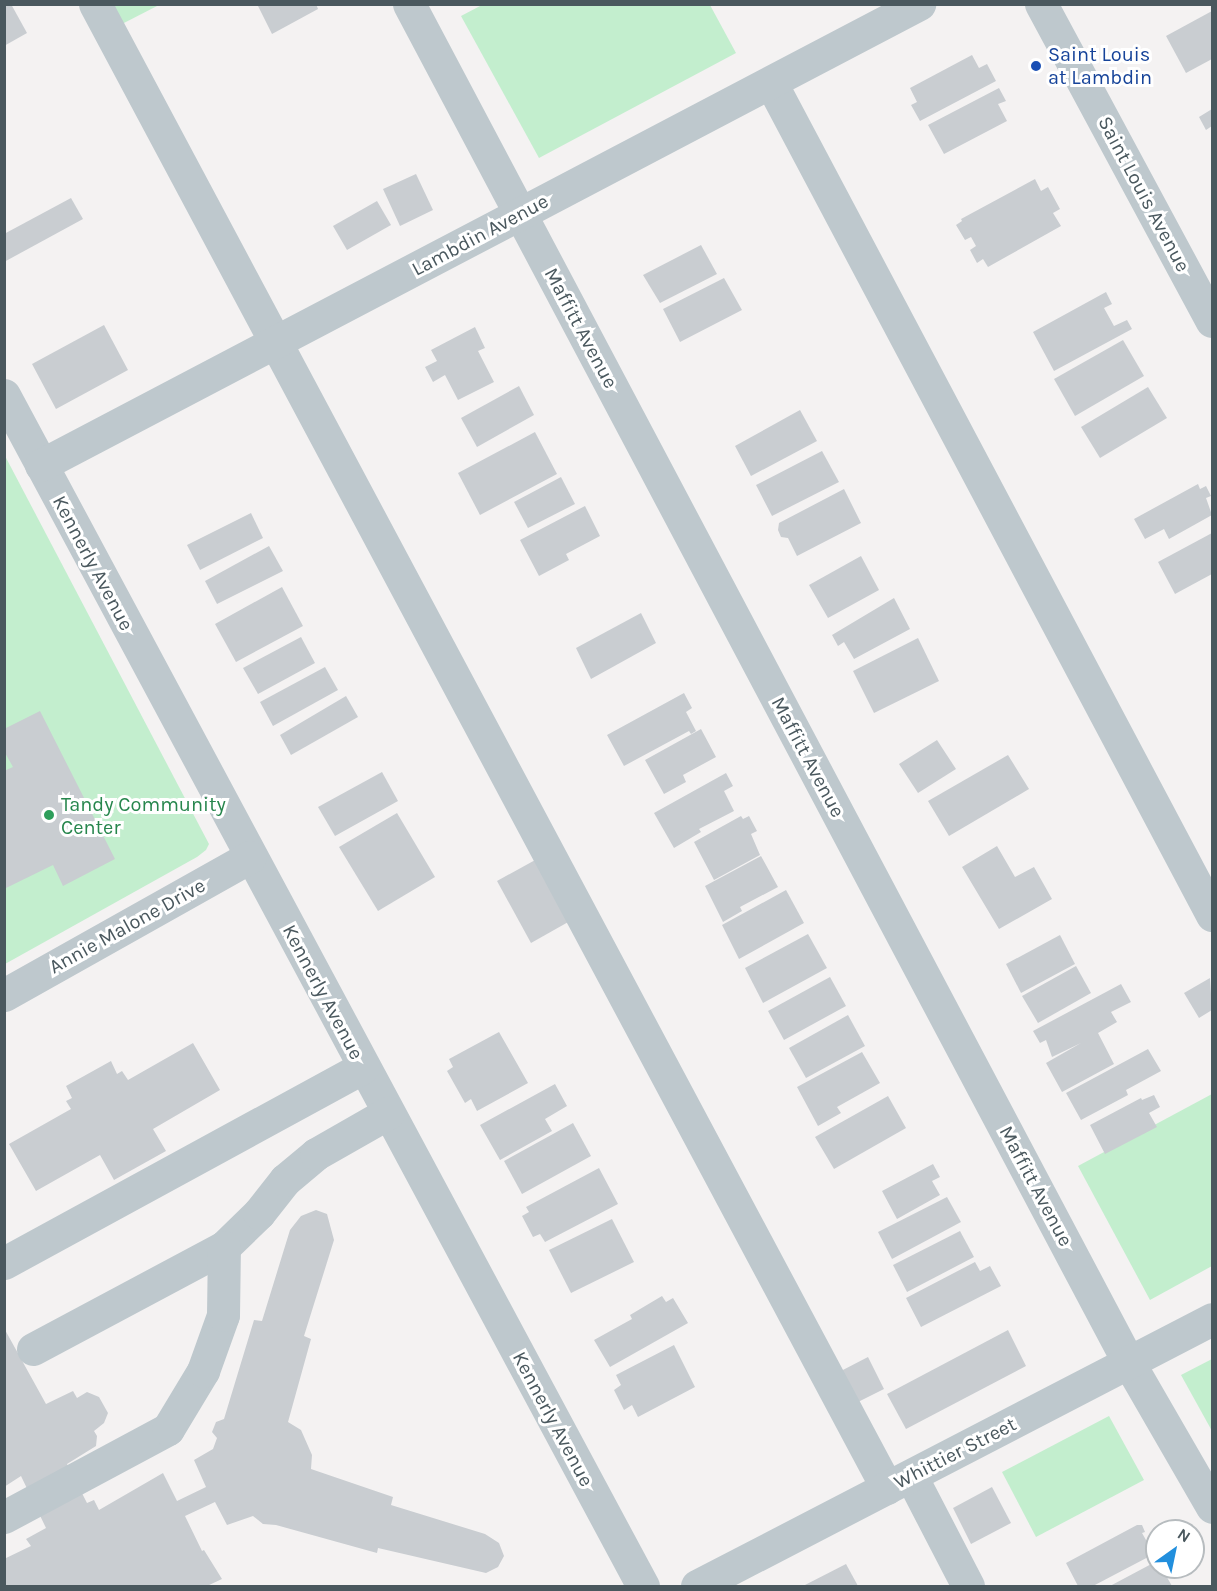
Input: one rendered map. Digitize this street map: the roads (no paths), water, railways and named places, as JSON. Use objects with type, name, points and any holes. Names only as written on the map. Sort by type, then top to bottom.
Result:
[{"type":"street","points":[[95,4],[274,343],[899,1482],[968,1587]]},
{"type":"street","name":"Maffitt Avenue","points":[[409,4],[1129,1363],[1212,1507]]},
{"type":"street","name":"Lambdin Avenue","points":[[41,465],[920,4]]},
{"type":"street","name":"Saint Louis Avenue","points":[[1041,4],[1212,321]]},
{"type":"street","points":[[771,83],[1212,915]]},
{"type":"street","name":"Kennerly Avenue","points":[[4,396],[643,1587]]},
{"type":"street","name":"Annie Malone Drive","points":[[4,995],[250,857]]},
{"type":"street","points":[[4,1263],[363,1067]]},
{"type":"street","points":[[33,1349],[224,1247],[259,1214],[285,1180],[316,1154],[388,1113]]},
{"type":"street","points":[[4,1517],[168,1429],[203,1371],[224,1315],[224,1247]]},
{"type":"street","name":"Whittier Street","points":[[697,1587],[1212,1319]]},
{"type":"place","name":"Saint Louis at Lambdin","points":[[1036,66]]},
{"type":"place","name":"Tandy Community Center","points":[[49,815]]}]
